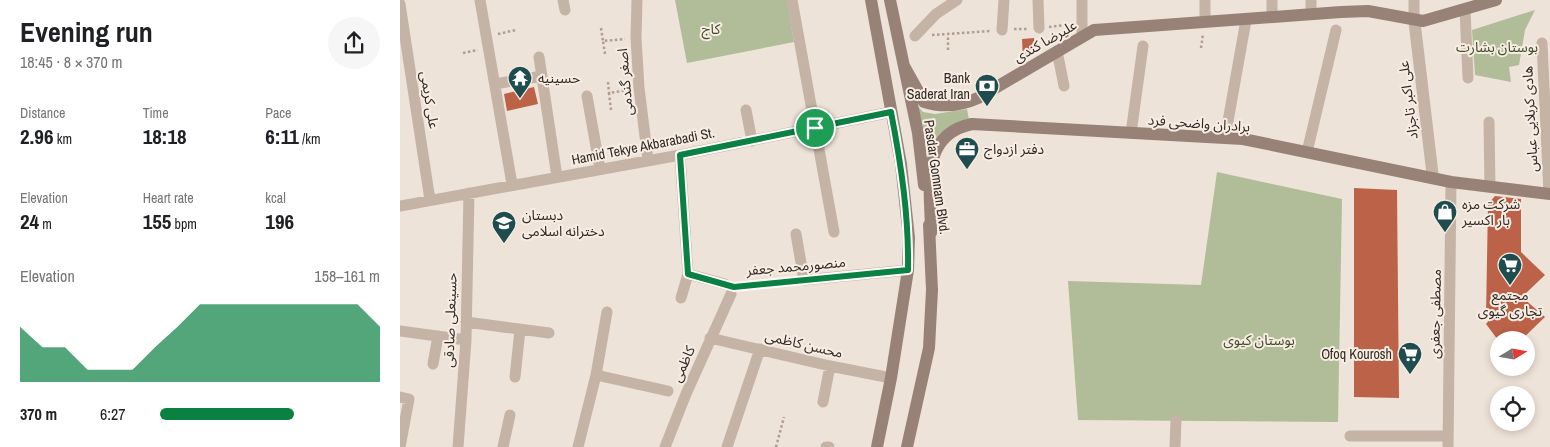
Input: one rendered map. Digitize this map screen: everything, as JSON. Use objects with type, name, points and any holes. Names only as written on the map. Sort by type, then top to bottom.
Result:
[{"type":"main road","points":[[871,0],[891,112],[909,238],[908,270],[891,378],[877,447]]},
{"type":"main road","name":"Pasdar Gomnam Blvd.","points":[[890,0],[918,133],[930,233],[932,290],[929,348],[907,447]]},
{"type":"main road","name":"علیرضا کندی","points":[[904,66],[924,102],[940,107],[978,98],[1094,30],[1368,11],[1423,21],[1496,0]]},
{"type":"main road","points":[[978,98],[974,107],[975,115],[987,125]]},
{"type":"main road","name":"برادران واضحی فرد","points":[[930,233],[931,162],[936,148],[945,135],[957,127],[972,124],[1243,139],[1451,182],[1550,194]]},
{"type":"street","points":[[480,0],[512,184]]},
{"type":"street","name":"اصغر گندمی","points":[[637,0],[636,38],[639,88],[648,160]]},
{"type":"street","points":[[792,0],[834,232]]},
{"type":"street","points":[[916,36],[936,14],[957,0]]},
{"type":"street","points":[[1002,30],[1004,0]]},
{"type":"street","points":[[1038,0],[1039,28]]},
{"type":"street","points":[[1082,0],[1082,36]]},
{"type":"street","points":[[1205,0],[1205,22]]},
{"type":"street","points":[[1272,0],[1272,17]]},
{"type":"street","points":[[1311,0],[1311,14]]},
{"type":"street","points":[[1414,0],[1414,18]]},
{"type":"street","name":"علی کریمی","points":[[400,4],[430,200]]},
{"type":"street","points":[[1465,9],[1468,78]]},
{"type":"street","name":"علی اکبر تاجزاد","points":[[1414,18],[1433,178]]},
{"type":"street","points":[[1225,138],[1246,20]]},
{"type":"street","points":[[1307,152],[1336,30]]},
{"type":"street","name":"هادی کربلایی عباس","points":[[1542,43],[1550,194]]},
{"type":"street","points":[[1132,133],[1143,46]]},
{"type":"street","points":[[1058,51],[1064,86]]},
{"type":"street","points":[[539,57],[557,177]]},
{"type":"street","points":[[495,84],[542,76]]},
{"type":"street","points":[[587,96],[600,169]]},
{"type":"street","points":[[746,110],[752,140]]},
{"type":"street","name":"Hamid Tekye Akbarabadi St.","points":[[400,206],[512,184],[680,155],[891,112]]},
{"type":"street","points":[[1489,122],[1490,187]]},
{"type":"street","points":[[680,155],[688,274],[681,298]]},
{"type":"street","name":"مصطفی جعفری","points":[[1448,441],[1451,182]]},
{"type":"street","name":"حسینعلی صادقی","points":[[458,447],[466,340],[469,193]]},
{"type":"street","points":[[796,234],[804,280]]},
{"type":"street","name":"منصورمحمد جعفر","points":[[804,280],[908,270]]},
{"type":"street","points":[[688,274],[728,289]]},
{"type":"street","name":"کاظمی","points":[[667,447],[728,289]]},
{"type":"street","points":[[578,447],[596,375],[606,312]]},
{"type":"street","points":[[466,322],[549,333]]},
{"type":"street","points":[[515,377],[520,330]]},
{"type":"street","points":[[400,331],[466,340]]},
{"type":"street","points":[[434,364],[438,336]]},
{"type":"street","name":"محسن کاظمی","points":[[710,338],[891,378]]},
{"type":"street","points":[[727,447],[760,349]]},
{"type":"street","points":[[823,402],[830,366]]},
{"type":"street","points":[[596,375],[668,391]]},
{"type":"street","points":[[400,447],[404,398]]},
{"type":"street","points":[[503,447],[510,415]]},
{"type":"street","points":[[1175,447],[1176,420]]},
{"type":"street","points":[[1350,436],[1448,441]]},
{"type":"path","points":[[916,36],[1065,25]]},
{"type":"path","points":[[601,28],[605,54]]},
{"type":"path","points":[[487,36],[516,30]]},
{"type":"path","points":[[948,34],[948,50]]},
{"type":"path","points":[[603,41],[636,38]]},
{"type":"path","points":[[608,82],[611,110]]},
{"type":"path","points":[[609,93],[639,88]]},
{"type":"path","name":"منصورمحمد جعفر","points":[[728,289],[804,280]]},
{"type":"path","points":[[776,447],[784,417]]},
{"type":"green space","name":"کاج","points":[[675,0],[787,0],[794,42],[687,63]]},
{"type":"green space","name":"بوستان بشارت","points":[[1535,10],[1525,30],[1519,65],[1509,67],[1511,82],[1475,75],[1472,30]]},
{"type":"green space","points":[[915,103],[923,112],[935,114],[967,109],[969,120],[945,130],[927,149],[925,132]]},
{"type":"green space","name":"بوستان کیوی","points":[[1217,172],[1342,199],[1338,422],[1078,420],[1068,281],[1201,285]]},
{"type":"building","points":[[1034,38],[1035,51],[1023,60],[1022,39]]},
{"type":"building","name":"حسینیه","points":[[534,87],[538,104],[507,111],[504,94]]},
{"type":"building","points":[[1354,188],[1397,190],[1399,398],[1354,397]]},
{"type":"building","name":"مجتمع تجاری گیوی","points":[[1495,196],[1521,199],[1521,252],[1545,275],[1522,297],[1545,317],[1530,331],[1491,331],[1486,324],[1490,319],[1486,316],[1488,204]]},
{"type":"place","name":"حسینیه","points":[[520,99]]},
{"type":"place","name":"Bank Saderat Iran","points":[[987,107]]},
{"type":"place","name":"دفتر ازدواج","points":[[967,170]]},
{"type":"place","name":"شرکت مزه بار اکسیر","points":[[1445,233]]},
{"type":"place","name":"دبستان دخترانه اسلامی","points":[[504,244]]},
{"type":"place","name":"مجتمع تجاری گیوی","points":[[1510,286]]},
{"type":"place","name":"Ofoq Kourosh","points":[[1410,375]]},
{"type":"route","points":[[891,112],[901,164],[909,238],[908,270],[885,274],[734,287],[688,274],[680,155],[815,128],[891,112]]}]
